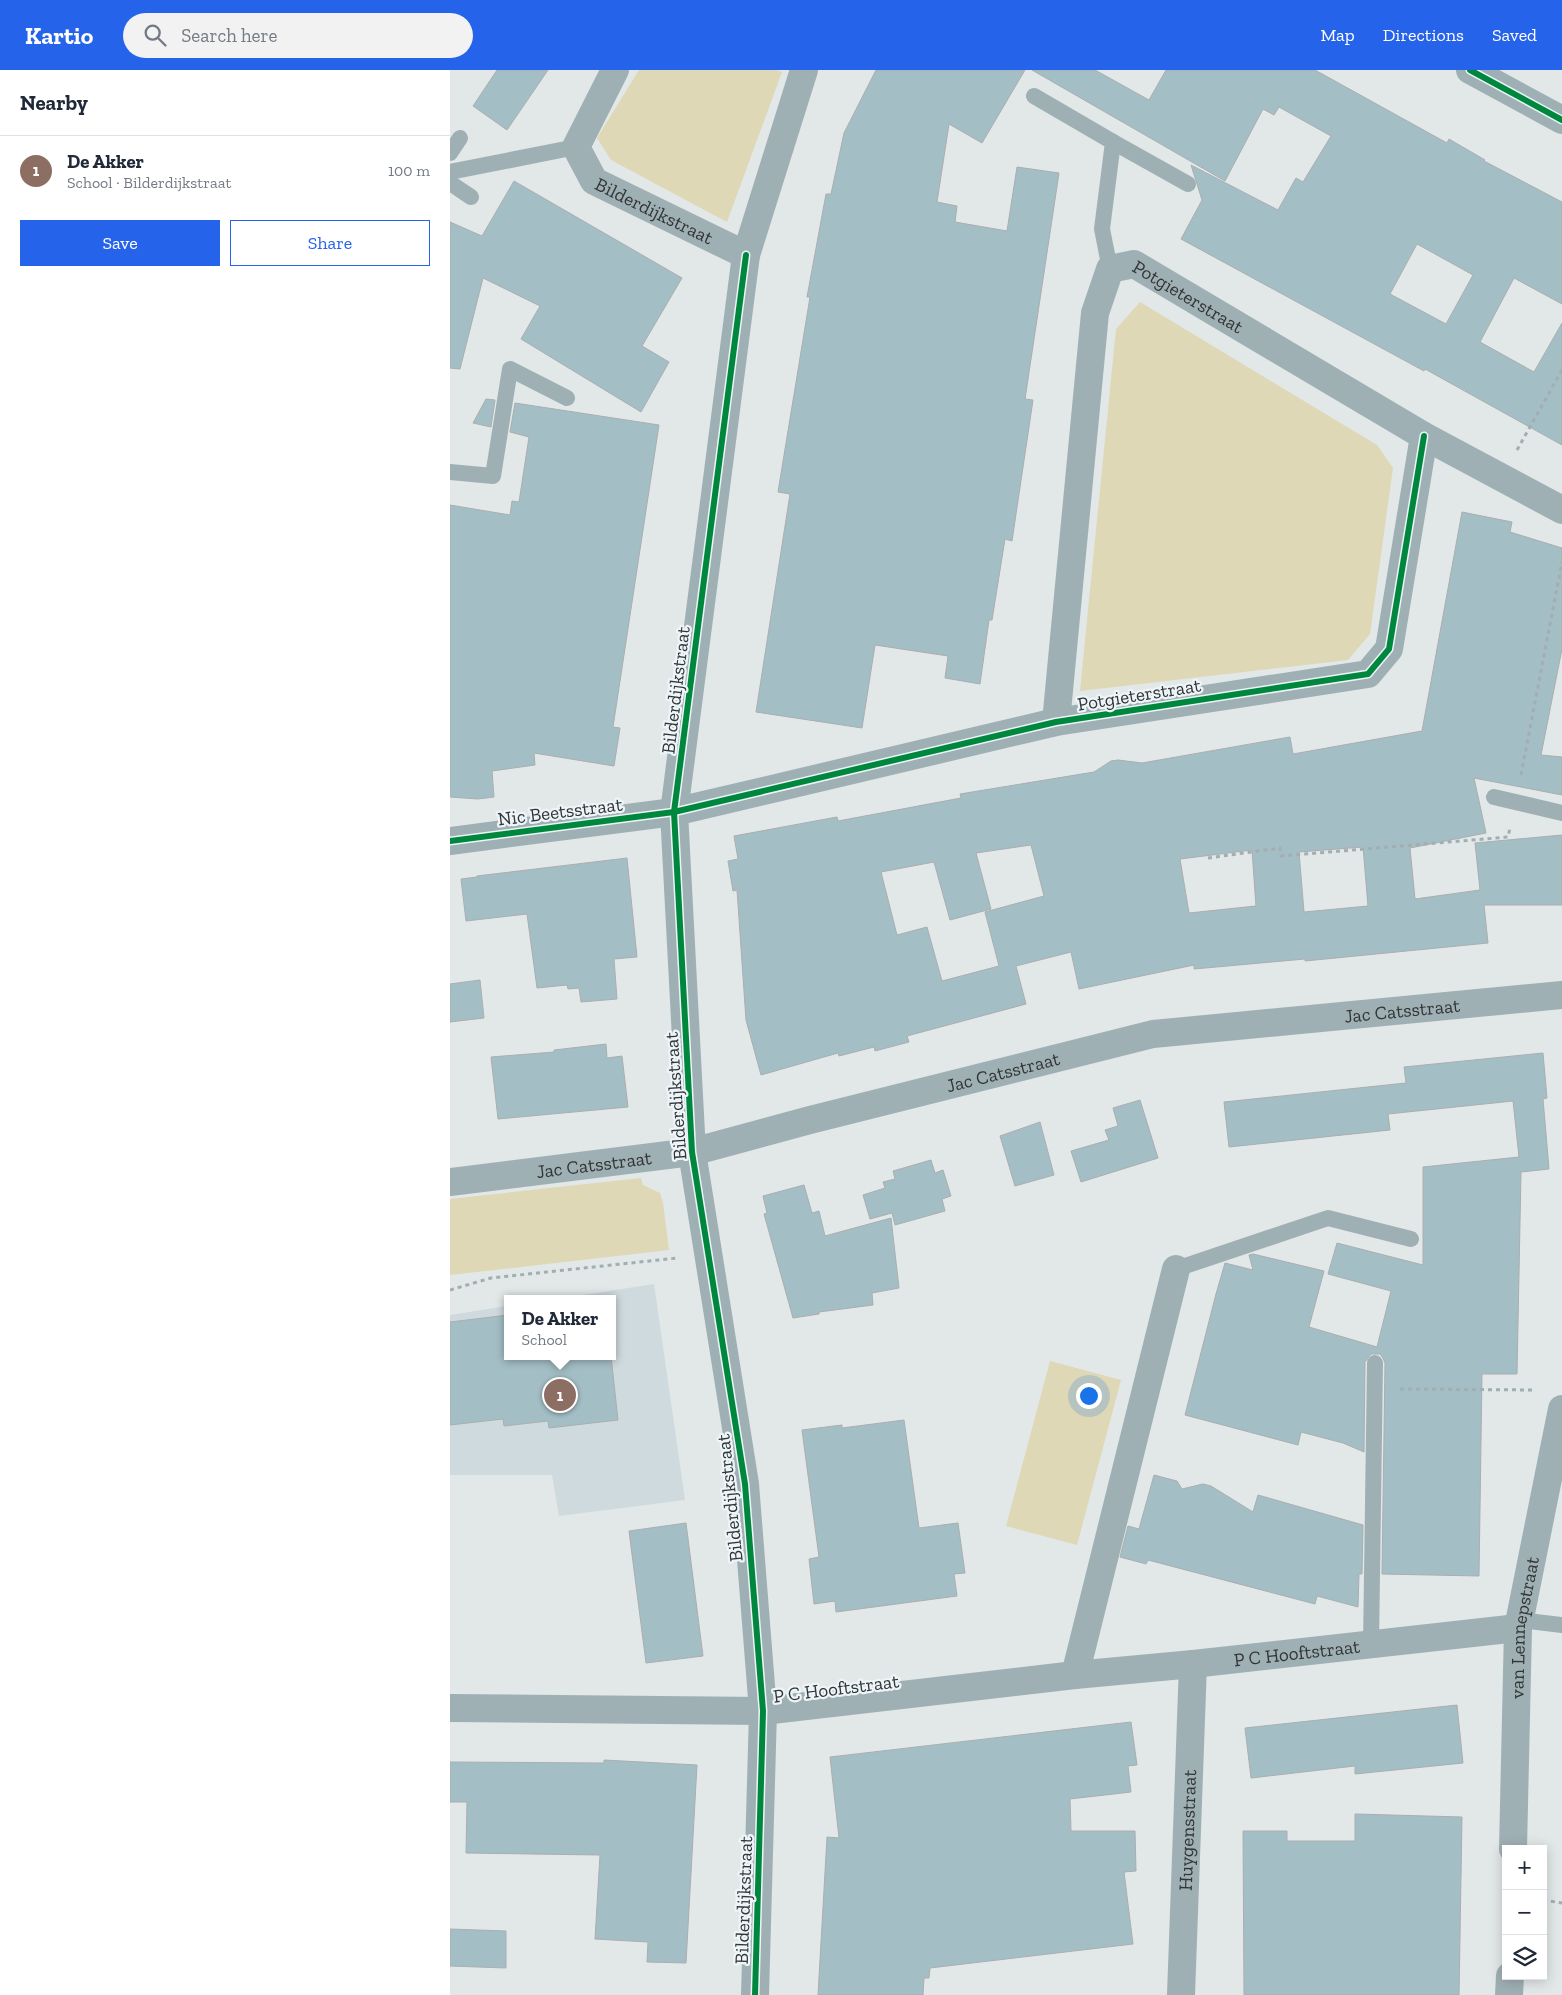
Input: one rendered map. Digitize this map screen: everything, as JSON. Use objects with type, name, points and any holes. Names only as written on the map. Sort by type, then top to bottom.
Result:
[{"type":"street","points":[[576,147],[615,70]]},
{"type":"street","name":"Bilderdijkstraat","points":[[755,1995],[763,1711],[745,1484],[692,1152],[674,812],[746,255],[804,70]]},
{"type":"street","points":[[1470,70],[1562,120]]},
{"type":"street","name":"Bilderdijkstraat","points":[[576,147],[594,181],[746,255]]},
{"type":"street","name":"Potgieterstraat","points":[[1056,722],[1095,313],[1110,269],[1134,264],[1424,436],[1562,510]]},
{"type":"street","name":"Potgieterstraat","points":[[674,812],[1056,722],[1368,674],[1389,649],[1424,436]]},
{"type":"street","name":"Nic Beetsstraat","points":[[450,841],[674,812]]},
{"type":"street","name":"Jac Catsstraat","points":[[450,1182],[692,1152],[1153,1034],[1562,995]]},
{"type":"street","points":[[1075,1675],[1176,1269]]},
{"type":"street","name":"van Lennepstraat","points":[[1513,1845],[1519,1624],[1562,1409]]},
{"type":"street","name":"P C Hooftstraat","points":[[450,1708],[763,1711],[1075,1675],[1372,1645],[1519,1624]]},
{"type":"street","name":"Huygensstraat","points":[[1181,1995],[1193,1664]]},
{"type":"street","points":[[1509,1995],[1510,1980]]},
{"type":"lane","points":[[1034,96],[1188,184]]},
{"type":"lane","points":[[450,154],[460,138]]},
{"type":"lane","points":[[1110,269],[1102,229],[1112,142]]},
{"type":"lane","points":[[450,172],[576,147]]},
{"type":"lane","points":[[450,183],[471,197]]},
{"type":"lane","points":[[450,472],[493,476],[510,369],[567,398]]},
{"type":"lane","points":[[1494,797],[1562,813]]},
{"type":"lane","points":[[1176,1269],[1328,1218],[1411,1238]]},
{"type":"lane","points":[[1372,1645],[1375,1363]]},
{"type":"lane","points":[[1519,1624],[1562,1625]]},
{"type":"path","points":[[1502,478],[1562,370]]},
{"type":"path","points":[[1208,858],[1280,848],[1281,856],[1508,837],[1562,562]]},
{"type":"path","points":[[450,1290],[492,1278],[708,1254]]},
{"type":"path","points":[[1374,1389],[1542,1390]]},
{"type":"path","points":[[1547,1901],[1562,1903]]},
{"type":"shaded area","points":[[639,70],[777,70],[782,72],[727,222],[611,160],[597,138]]},
{"type":"shaded area","points":[[1140,302],[1377,445],[1393,468],[1370,634],[1348,660],[1080,691],[1116,329]]},
{"type":"shaded area","points":[[641,1178],[643,1185],[660,1193],[669,1250],[450,1275],[450,1199]]},
{"type":"shaded area","points":[[654,1284],[685,1500],[559,1516],[552,1475],[450,1475],[450,1315],[504,1306],[504,1360],[616,1360],[616,1295],[583,1295]]},
{"type":"shaded area","points":[[1050,1361],[1121,1380],[1077,1545],[1006,1526]]},
{"type":"building","points":[[497,70],[548,70],[507,130],[473,106]]},
{"type":"building","points":[[876,70],[1025,70],[982,143],[949,124],[937,202],[957,206],[955,222],[1007,231],[1017,167],[1059,173],[1025,399],[1033,400],[1012,541],[1005,539],[992,620],[989,620],[980,684],[945,678],[948,656],[875,645],[862,728],[756,712],[790,494],[778,492],[810,297],[807,297],[826,194],[831,194],[844,133]]},
{"type":"building","points":[[1032,70],[1095,70],[1149,100],[1166,70],[1315,70],[1447,143],[1449,139],[1484,161],[1562,202],[1562,304],[1514,278],[1480,342],[1534,372],[1562,323],[1562,445],[1425,369],[1424,371],[1181,239],[1202,200],[1191,165],[1278,210],[1296,178],[1303,182],[1331,136],[1279,107],[1274,115],[1263,109],[1225,181]],"holes":[[[1417,244],[1473,275],[1446,324],[1390,294]]]},
{"type":"building","points":[[514,181],[682,278],[642,346],[669,362],[641,412],[521,339],[540,306],[483,278],[460,369],[450,368],[450,222],[482,236]]},
{"type":"building","points":[[486,399],[495,400],[491,427],[473,423]]},
{"type":"building","points":[[515,403],[659,425],[613,727],[620,728],[614,766],[534,753],[535,765],[492,771],[494,797],[478,799],[450,797],[450,505],[510,515],[512,501],[519,502],[529,437],[510,432]]},
{"type":"building","points":[[1462,512],[1512,522],[1510,532],[1562,548],[1562,649],[1541,755],[1562,757],[1562,795],[1474,778],[1486,833],[1410,848],[1415,899],[1480,890],[1475,843],[1562,835],[1562,905],[1484,905],[1488,943],[1305,961],[1305,959],[1194,969],[1194,965],[1079,989],[1071,952],[1016,966],[1026,1004],[907,1036],[909,1042],[875,1051],[874,1047],[839,1056],[838,1053],[761,1075],[746,1020],[737,890],[733,891],[728,861],[738,859],[734,836],[837,817],[838,821],[961,798],[960,794],[1094,772],[1111,761],[1142,763],[1290,737],[1293,754],[1422,731]],"holes":[[[1031,845],[1044,896],[985,912],[999,966],[942,981],[927,927],[897,935],[881,872],[934,862],[950,920],[991,909],[976,853]],[[1363,847],[1368,906],[1304,912],[1299,852]],[[1252,850],[1256,906],[1189,913],[1180,859]]]},
{"type":"building","points":[[627,858],[637,957],[614,959],[617,999],[581,1002],[579,988],[568,989],[567,985],[537,988],[527,914],[466,921],[461,879]]},
{"type":"building","points":[[480,980],[484,1018],[450,1022],[450,984]]},
{"type":"building","points":[[606,1044],[607,1058],[622,1056],[628,1107],[498,1119],[491,1057],[554,1052],[554,1050]]},
{"type":"building","points":[[1543,1053],[1547,1098],[1543,1099],[1549,1169],[1521,1172],[1517,1374],[1482,1374],[1479,1576],[1382,1574],[1385,1363],[1383,1358],[1380,1354],[1371,1354],[1365,1362],[1364,1452],[1343,1443],[1301,1432],[1298,1445],[1185,1415],[1216,1294],[1225,1263],[1253,1270],[1249,1255],[1253,1254],[1324,1271],[1309,1327],[1377,1347],[1391,1291],[1328,1274],[1337,1243],[1423,1265],[1423,1167],[1519,1157],[1513,1101],[1388,1114],[1390,1130],[1229,1147],[1224,1102],[1406,1083],[1404,1067]]},
{"type":"building","points":[[1140,1100],[1158,1158],[1081,1182],[1071,1151],[1109,1140],[1105,1130],[1118,1126],[1113,1108]]},
{"type":"building","points":[[1040,1122],[1054,1175],[1015,1186],[1000,1136]]},
{"type":"building","points":[[931,1160],[935,1173],[943,1170],[951,1196],[942,1199],[945,1211],[895,1225],[892,1213],[870,1219],[863,1195],[885,1188],[883,1182],[895,1179],[893,1171]]},
{"type":"building","points":[[804,1185],[812,1213],[819,1211],[825,1236],[891,1218],[899,1288],[872,1293],[873,1305],[819,1312],[819,1314],[793,1318],[764,1214],[767,1213],[763,1196]]},
{"type":"building","points":[[504,1315],[504,1360],[611,1360],[618,1420],[549,1428],[548,1421],[504,1426],[503,1419],[450,1425],[450,1322]]},
{"type":"building","points":[[904,1420],[919,1528],[958,1523],[965,1573],[954,1574],[957,1596],[836,1612],[835,1601],[814,1604],[809,1559],[819,1557],[802,1430],[842,1425],[842,1428]]},
{"type":"building","points":[[1154,1475],[1177,1481],[1182,1489],[1203,1484],[1211,1486],[1253,1512],[1258,1495],[1363,1525],[1362,1574],[1359,1574],[1358,1607],[1317,1596],[1315,1604],[1148,1560],[1146,1564],[1120,1557],[1128,1526],[1139,1529]]},
{"type":"building","points":[[686,1523],[703,1656],[646,1663],[629,1531]]},
{"type":"building","points":[[1457,1705],[1463,1763],[1355,1774],[1355,1766],[1251,1778],[1245,1728]]},
{"type":"building","points":[[1131,1722],[1137,1765],[1128,1766],[1131,1792],[1070,1799],[1071,1831],[1135,1831],[1136,1871],[1124,1872],[1133,1944],[930,1968],[929,1978],[924,1978],[923,1995],[818,1995],[827,1837],[839,1838],[830,1757]]},
{"type":"building","points":[[604,1760],[697,1765],[686,1963],[647,1962],[648,1942],[595,1939],[600,1855],[466,1853],[467,1802],[450,1802],[450,1762],[604,1763]]},
{"type":"building","points":[[1355,1814],[1462,1817],[1459,1995],[1244,1995],[1243,1831],[1287,1831],[1287,1841],[1355,1841]]},
{"type":"building","points":[[450,1929],[506,1931],[506,1968],[450,1966]]},
{"type":"cycle path","points":[[1470,70],[1562,120]]},
{"type":"cycle path","points":[[746,255],[674,812],[692,1152],[745,1484],[763,1711],[755,1995]]},
{"type":"cycle path","points":[[450,841],[674,812],[1056,722],[1368,674],[1389,649],[1424,436]]},
{"type":"place","name":"De Akker","points":[[560,1395]]}]
